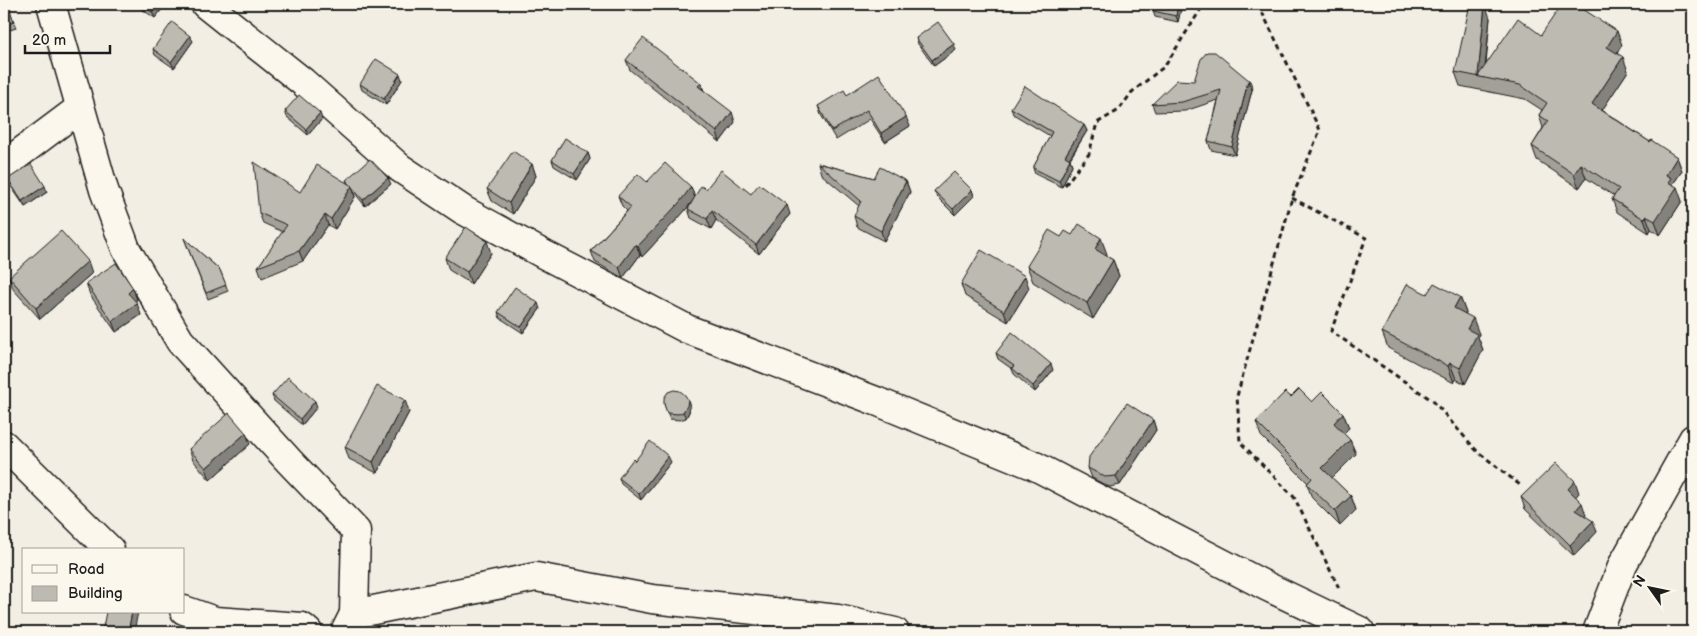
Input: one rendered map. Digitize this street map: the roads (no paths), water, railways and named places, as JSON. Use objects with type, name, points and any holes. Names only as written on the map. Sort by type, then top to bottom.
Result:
[{"type":"street","points":[[51,4],[104,190],[126,249],[180,341],[356,531],[349,623],[536,577],[652,600],[838,619],[895,632]]},
{"type":"street","points":[[205,4],[303,82],[400,168],[464,210],[545,255],[686,329],[876,401],[1035,466],[1358,632]]},
{"type":"street","points":[[4,165],[80,108]]},
{"type":"street","points":[[1598,632],[1623,564],[1693,439]]},
{"type":"street","points":[[4,445],[108,548]]},
{"type":"street","points":[[185,610],[215,621],[302,627],[308,632]]}]
